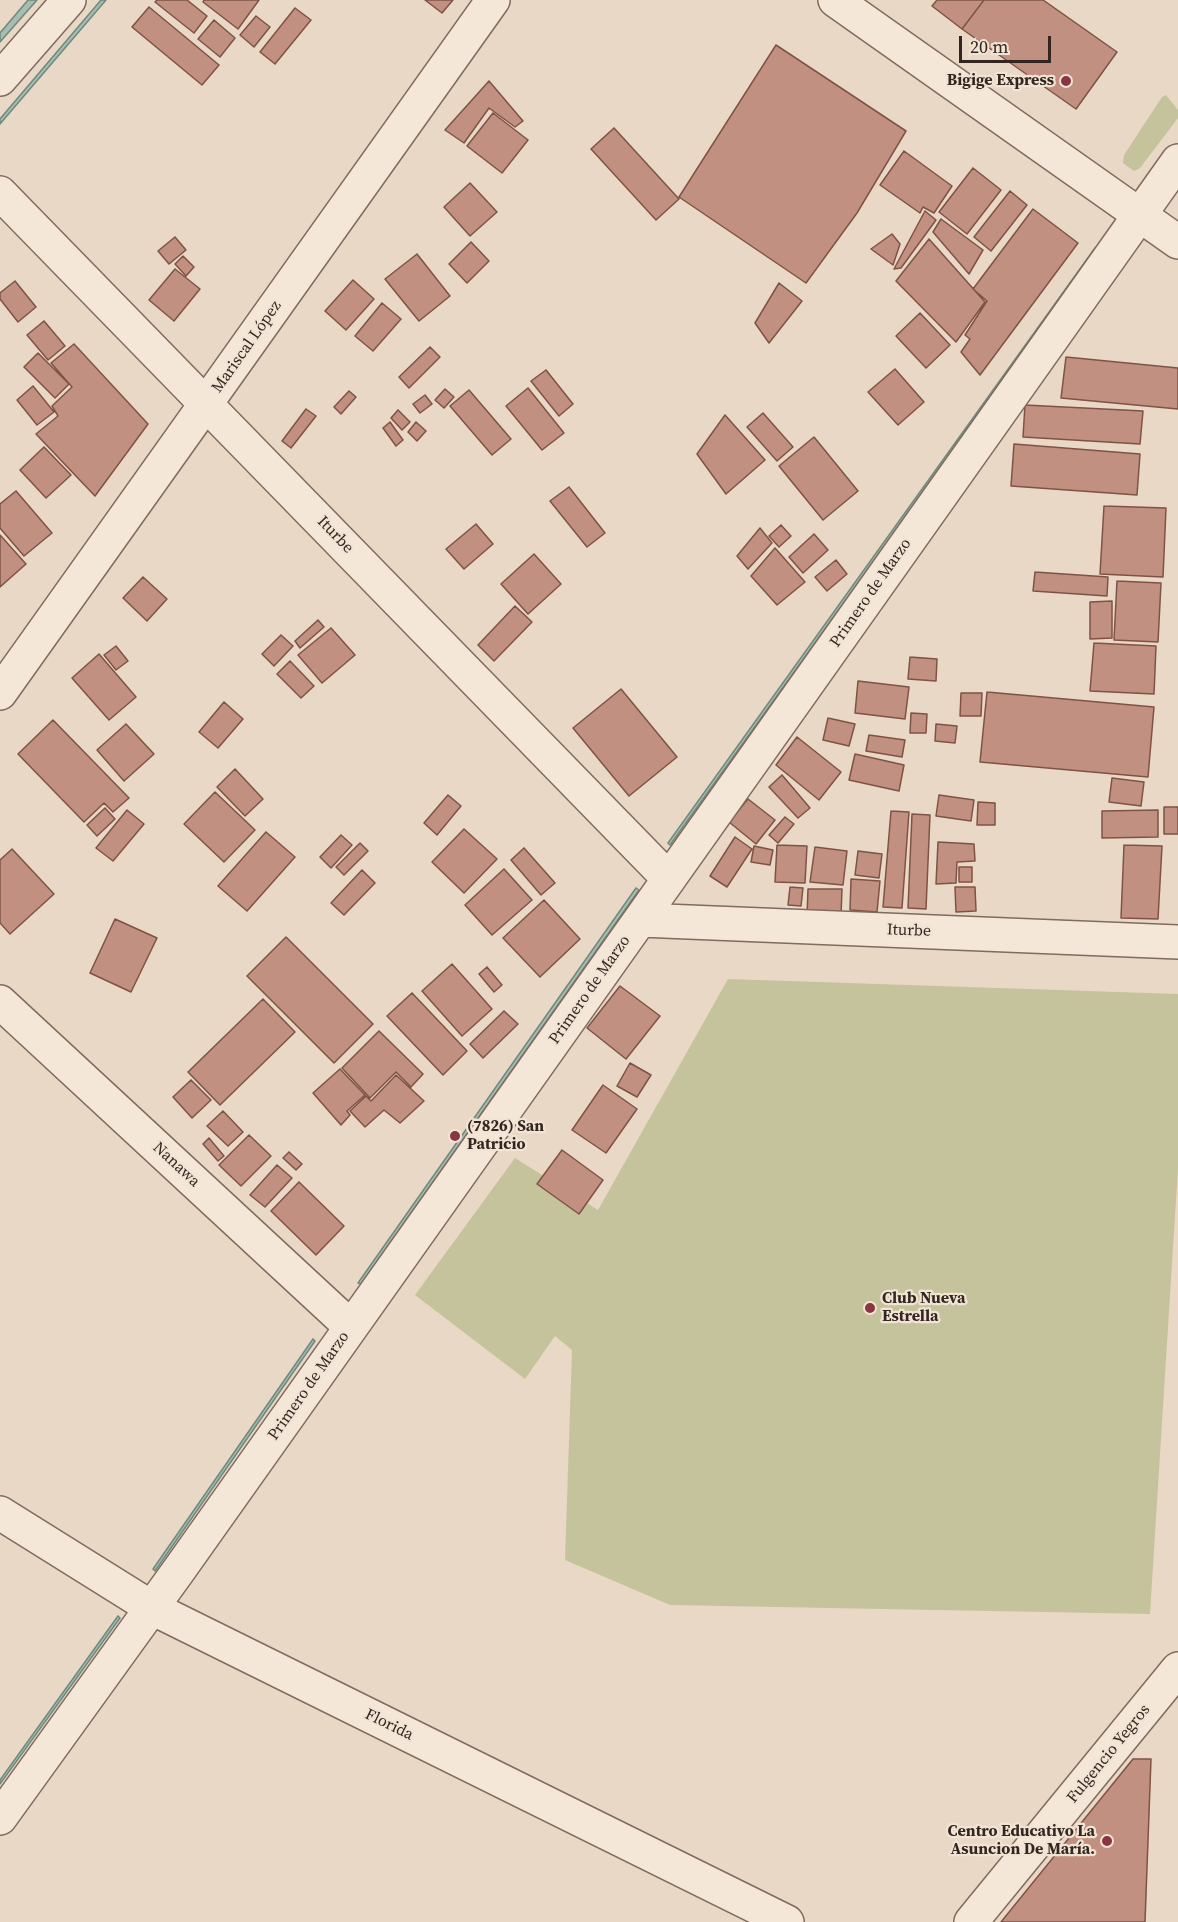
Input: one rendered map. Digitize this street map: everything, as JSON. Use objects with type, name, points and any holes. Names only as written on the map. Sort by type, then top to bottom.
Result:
[{"type":"street","points":[[0,79],[69,0]]},
{"type":"street","name":"Mariscal López","points":[[0,693],[493,0]]},
{"type":"street","points":[[835,0],[1178,242]]},
{"type":"street","name":"Primero de Marzo","points":[[0,1818],[152,1608],[1178,161]]},
{"type":"street","name":"Iturbe","points":[[0,193],[669,879]]},
{"type":"street","name":"Iturbe","points":[[640,920],[1178,942]]},
{"type":"street","name":"Nanawa","points":[[0,1002],[351,1327]]},
{"type":"street","name":"Florida","points":[[0,1513],[152,1608],[787,1922]]},
{"type":"street","name":"Fulgencio Yegros","points":[[972,1922],[1178,1669]]},
{"type":"shaded area","points":[[28,0],[37,0],[0,42],[0,33]]},
{"type":"shaded area","points":[[101,0],[106,0],[0,124],[0,119]]},
{"type":"shaded area","points":[[1166,95],[1178,110],[1178,118],[1140,168],[1134,171],[1123,163],[1124,155],[1162,97]]},
{"type":"shaded area","points":[[1095,248],[1097,250],[670,845],[668,843]]},
{"type":"shaded area","points":[[636,888],[639,890],[361,1284],[358,1283]]},
{"type":"shaded area","points":[[728,979],[1178,994],[1178,1168],[1150,1614],[670,1605],[565,1560],[572,1350],[555,1336],[525,1379],[415,1295],[515,1158],[598,1210]]},
{"type":"shaded area","points":[[313,1339],[315,1341],[155,1571],[153,1569]]},
{"type":"shaded area","points":[[118,1616],[120,1618],[0,1784],[0,1780]]},
{"type":"building","points":[[157,0],[187,0],[207,16],[194,33],[155,2]]},
{"type":"building","points":[[204,0],[259,0],[238,29],[203,2]]},
{"type":"building","points":[[425,0],[453,0],[442,13]]},
{"type":"building","points":[[937,0],[984,0],[962,29],[932,6]]},
{"type":"building","name":"Bigige Express","points":[[984,0],[1043,0],[1117,52],[1076,109],[962,29]]},
{"type":"building","points":[[149,7],[219,65],[202,85],[132,27]]},
{"type":"building","points":[[295,8],[311,20],[275,64],[260,52]]},
{"type":"building","points":[[256,16],[270,27],[254,47],[240,35]]},
{"type":"building","points":[[214,20],[235,38],[220,57],[198,39]]},
{"type":"building","points":[[776,45],[906,131],[857,213],[806,283],[679,197]]},
{"type":"building","points":[[489,81],[523,121],[515,127],[489,108],[464,143],[445,130]]},
{"type":"building","points":[[493,113],[528,140],[502,173],[467,146]]},
{"type":"building","points":[[614,128],[679,199],[656,220],[591,149]]},
{"type":"building","points":[[904,151],[952,186],[934,213],[923,207],[920,213],[880,185]]},
{"type":"building","points":[[973,168],[1001,190],[967,234],[939,212]]},
{"type":"building","points":[[470,183],[497,212],[470,236],[444,207]]},
{"type":"building","points":[[1010,191],[1027,205],[991,251],[974,237]]},
{"type":"building","points":[[1033,209],[1078,243],[980,375],[961,352],[970,339],[965,335],[987,301],[973,289]]},
{"type":"building","points":[[925,211],[936,220],[901,268],[894,269]]},
{"type":"building","points":[[941,219],[983,250],[969,274],[933,232]]},
{"type":"building","points":[[892,234],[900,244],[893,265],[871,249]]},
{"type":"building","points":[[175,237],[186,250],[169,264],[158,251]]},
{"type":"building","points":[[929,239],[985,302],[956,342],[896,281]]},
{"type":"building","points":[[471,242],[489,261],[467,283],[449,264]]},
{"type":"building","points":[[417,254],[450,296],[419,321],[385,279]]},
{"type":"building","points":[[183,256],[194,267],[186,276],[175,264]]},
{"type":"building","points":[[175,269],[200,289],[174,321],[149,300]]},
{"type":"building","points":[[353,280],[374,299],[346,330],[325,311]]},
{"type":"building","points":[[15,281],[36,307],[18,322],[0,299],[0,293]]},
{"type":"building","points":[[779,283],[802,301],[769,343],[755,323]]},
{"type":"building","points":[[382,303],[401,319],[373,351],[355,336]]},
{"type":"building","points":[[920,313],[950,345],[926,368],[896,336]]},
{"type":"building","points":[[44,321],[65,346],[48,360],[27,335]]},
{"type":"building","points":[[74,344],[148,424],[95,496],[36,434],[58,416],[52,406],[72,387],[51,363]]},
{"type":"building","points":[[430,347],[440,357],[409,388],[399,377]]},
{"type":"building","points":[[38,353],[69,384],[55,398],[24,367]]},
{"type":"building","points":[[1066,357],[1178,368],[1178,409],[1061,398]]},
{"type":"building","points":[[895,369],[924,402],[898,425],[868,392]]},
{"type":"building","points":[[546,370],[573,404],[559,416],[531,381]]},
{"type":"building","points":[[33,386],[54,412],[37,425],[17,400]]},
{"type":"building","points":[[528,388],[564,433],[542,450],[506,406]]},
{"type":"building","points":[[445,389],[454,397],[444,408],[435,400]]},
{"type":"building","points":[[469,390],[511,439],[492,455],[450,406]]},
{"type":"building","points":[[349,391],[356,397],[341,414],[334,407]]},
{"type":"building","points":[[425,395],[432,404],[420,413],[413,404]]},
{"type":"building","points":[[1025,405],[1143,411],[1140,444],[1023,437]]},
{"type":"building","points":[[306,409],[316,416],[291,448],[282,441]]},
{"type":"building","points":[[398,410],[410,422],[402,430],[391,418]]},
{"type":"building","points":[[763,413],[793,447],[777,461],[747,427]]},
{"type":"building","points":[[725,415],[765,460],[726,494],[697,454]]},
{"type":"building","points":[[390,422],[403,440],[396,446],[383,428]]},
{"type":"building","points":[[416,422],[426,431],[417,441],[408,432]]},
{"type":"building","points":[[814,437],[858,491],[823,520],[779,466]]},
{"type":"building","points":[[1014,444],[1140,454],[1137,495],[1011,486]]},
{"type":"building","points":[[44,447],[71,475],[46,498],[20,470]]},
{"type":"building","points":[[569,487],[605,533],[587,547],[550,501]]},
{"type":"building","points":[[16,491],[52,533],[24,556],[0,528],[0,504]]},
{"type":"building","points":[[1104,506],[1166,508],[1163,577],[1100,574]]},
{"type":"building","points":[[476,524],[493,544],[464,569],[446,549]]},
{"type":"building","points":[[781,525],[791,536],[779,547],[769,536]]},
{"type":"building","points":[[760,528],[772,543],[748,569],[737,556]]},
{"type":"building","points":[[814,534],[828,550],[803,573],[789,557]]},
{"type":"building","points":[[0,535],[26,564],[0,587]]},
{"type":"building","points":[[775,548],[805,582],[777,605],[751,576]]},
{"type":"building","points":[[534,554],[561,584],[528,614],[501,584]]},
{"type":"building","points":[[836,560],[847,574],[827,591],[815,577]]},
{"type":"building","points":[[1035,572],[1108,577],[1107,596],[1033,591]]},
{"type":"building","points":[[143,577],[167,599],[147,621],[123,598]]},
{"type":"building","points":[[1117,581],[1161,583],[1158,642],[1114,640]]},
{"type":"building","points":[[1112,601],[1112,638],[1090,639],[1090,602]]},
{"type":"building","points":[[515,606],[532,622],[494,661],[478,645]]},
{"type":"building","points":[[318,620],[324,627],[300,648],[295,641]]},
{"type":"building","points":[[331,628],[355,655],[322,683],[298,655]]},
{"type":"building","points":[[281,635],[293,646],[274,666],[262,654]]},
{"type":"building","points":[[1094,643],[1156,646],[1154,694],[1090,691]]},
{"type":"building","points":[[116,646],[128,661],[116,670],[104,655]]},
{"type":"building","points":[[99,654],[136,697],[109,720],[72,678]]},
{"type":"building","points":[[910,657],[937,659],[936,681],[908,679]]},
{"type":"building","points":[[290,661],[314,686],[301,698],[277,674]]},
{"type":"building","points":[[858,681],[909,687],[905,719],[855,713]]},
{"type":"building","points":[[621,689],[677,757],[629,796],[573,728]]},
{"type":"building","points":[[987,692],[1154,707],[1148,777],[980,762]]},
{"type":"building","points":[[961,693],[982,693],[981,716],[960,716]]},
{"type":"building","points":[[224,702],[243,719],[218,748],[199,732]]},
{"type":"building","points":[[911,713],[927,714],[926,733],[910,733]]},
{"type":"building","points":[[828,718],[855,724],[849,746],[823,740]]},
{"type":"building","points":[[53,720],[129,798],[113,812],[104,803],[84,822],[18,754]]},
{"type":"building","points":[[126,724],[154,754],[124,781],[97,750]]},
{"type":"building","points":[[936,724],[957,726],[955,743],[935,741]]},
{"type":"building","points":[[869,735],[905,740],[902,757],[866,751]]},
{"type":"building","points":[[797,737],[841,772],[819,800],[776,765]]},
{"type":"building","points":[[855,754],[904,765],[899,791],[849,780]]},
{"type":"building","points":[[235,769],[263,799],[245,816],[217,787]]},
{"type":"building","points":[[782,775],[810,808],[798,818],[769,787]]},
{"type":"building","points":[[1112,778],[1144,782],[1141,806],[1109,802]]},
{"type":"building","points":[[215,792],[255,830],[224,862],[184,824]]},
{"type":"building","points":[[448,795],[461,806],[437,835],[424,823]]},
{"type":"building","points":[[939,795],[974,800],[971,821],[936,816]]},
{"type":"building","points":[[748,799],[775,820],[756,844],[729,822]]},
{"type":"building","points":[[978,802],[995,803],[995,825],[977,825]]},
{"type":"building","points":[[1164,807],[1178,807],[1178,834],[1164,834]]},
{"type":"building","points":[[105,808],[115,819],[97,836],[87,825]]},
{"type":"building","points":[[127,810],[144,824],[113,861],[96,848]]},
{"type":"building","points":[[1158,810],[1158,837],[1102,838],[1102,811]]},
{"type":"building","points":[[891,811],[909,812],[902,908],[883,907]]},
{"type":"building","points":[[912,814],[930,815],[926,909],[908,908]]},
{"type":"building","points":[[785,817],[794,824],[778,843],[769,835]]},
{"type":"building","points":[[464,829],[497,859],[464,893],[432,862]]},
{"type":"building","points":[[266,832],[295,857],[247,911],[218,886]]},
{"type":"building","points":[[341,835],[352,845],[331,868],[320,857]]},
{"type":"building","points":[[735,837],[752,849],[727,887],[710,876]]},
{"type":"building","points":[[938,842],[974,844],[975,861],[957,862],[956,883],[936,884]]},
{"type":"building","points":[[360,843],[368,851],[344,875],[336,867]]},
{"type":"building","points":[[777,845],[807,846],[805,883],[775,882]]},
{"type":"building","points":[[1124,845],[1162,846],[1158,919],[1121,918]]},
{"type":"building","points":[[754,846],[773,850],[770,865],[751,862]]},
{"type":"building","points":[[815,847],[847,851],[843,885],[810,882]]},
{"type":"building","points":[[524,848],[555,883],[541,895],[511,860]]},
{"type":"building","points":[[12,849],[54,894],[10,934],[0,923],[0,860]]},
{"type":"building","points":[[858,851],[882,854],[879,878],[855,875]]},
{"type":"building","points":[[959,867],[972,867],[972,882],[959,882]]},
{"type":"building","points":[[504,869],[532,900],[492,935],[465,905]]},
{"type":"building","points":[[362,870],[375,883],[344,915],[331,903]]},
{"type":"building","points":[[851,879],[880,881],[877,912],[850,910]]},
{"type":"building","points":[[790,887],[803,888],[801,906],[788,905]]},
{"type":"building","points":[[955,887],[975,887],[976,911],[956,912]]},
{"type":"building","points":[[808,889],[842,889],[841,916],[807,916]]},
{"type":"building","points":[[544,900],[580,939],[540,977],[503,938]]},
{"type":"building","points":[[115,919],[157,938],[131,992],[90,973]]},
{"type":"building","points":[[286,937],[373,1024],[334,1063],[247,976]]},
{"type":"building","points":[[452,964],[492,1009],[462,1036],[422,991]]},
{"type":"building","points":[[487,967],[502,985],[494,992],[479,974]]},
{"type":"building","points":[[620,986],[660,1016],[626,1059],[587,1028]]},
{"type":"building","points":[[412,993],[467,1051],[443,1075],[387,1016]]},
{"type":"building","points":[[263,999],[295,1032],[220,1105],[188,1072]]},
{"type":"building","points":[[504,1011],[518,1024],[483,1058],[470,1044]]},
{"type":"building","points":[[379,1031],[423,1074],[411,1087],[396,1072],[370,1098],[342,1068]]},
{"type":"building","points":[[630,1063],[651,1075],[637,1097],[617,1086]]},
{"type":"building","points":[[340,1069],[365,1095],[347,1111],[350,1115],[341,1125],[313,1093]]},
{"type":"building","points":[[396,1075],[424,1101],[400,1123],[384,1110],[365,1127],[350,1111],[366,1096],[371,1101]]},
{"type":"building","points":[[191,1080],[211,1100],[192,1118],[173,1097]]},
{"type":"building","points":[[603,1085],[637,1109],[606,1153],[572,1130]]},
{"type":"building","points":[[223,1111],[243,1132],[228,1146],[207,1126]]},
{"type":"building","points":[[249,1135],[271,1156],[241,1186],[219,1165]]},
{"type":"building","points":[[209,1138],[224,1156],[218,1161],[203,1144]]},
{"type":"building","points":[[562,1150],[603,1180],[579,1214],[537,1184]]},
{"type":"building","points":[[289,1152],[302,1164],[296,1170],[283,1158]]},
{"type":"building","points":[[277,1165],[292,1178],[265,1207],[250,1195]]},
{"type":"building","points":[[299,1182],[344,1226],[316,1255],[271,1211]]},
{"type":"building","name":"Centro Educativo La Asuncion De María.","points":[[1133,1759],[1151,1759],[1145,1922],[1001,1922]]},
{"type":"place","name":"Bigige Express","points":[[1066,81]]},
{"type":"place","name":"(7826) San Patricio","points":[[455,1136]]},
{"type":"place","name":"Club Nueva Estrella","points":[[870,1308]]},
{"type":"place","name":"Centro Educativo La Asuncion De María.","points":[[1107,1841]]}]
